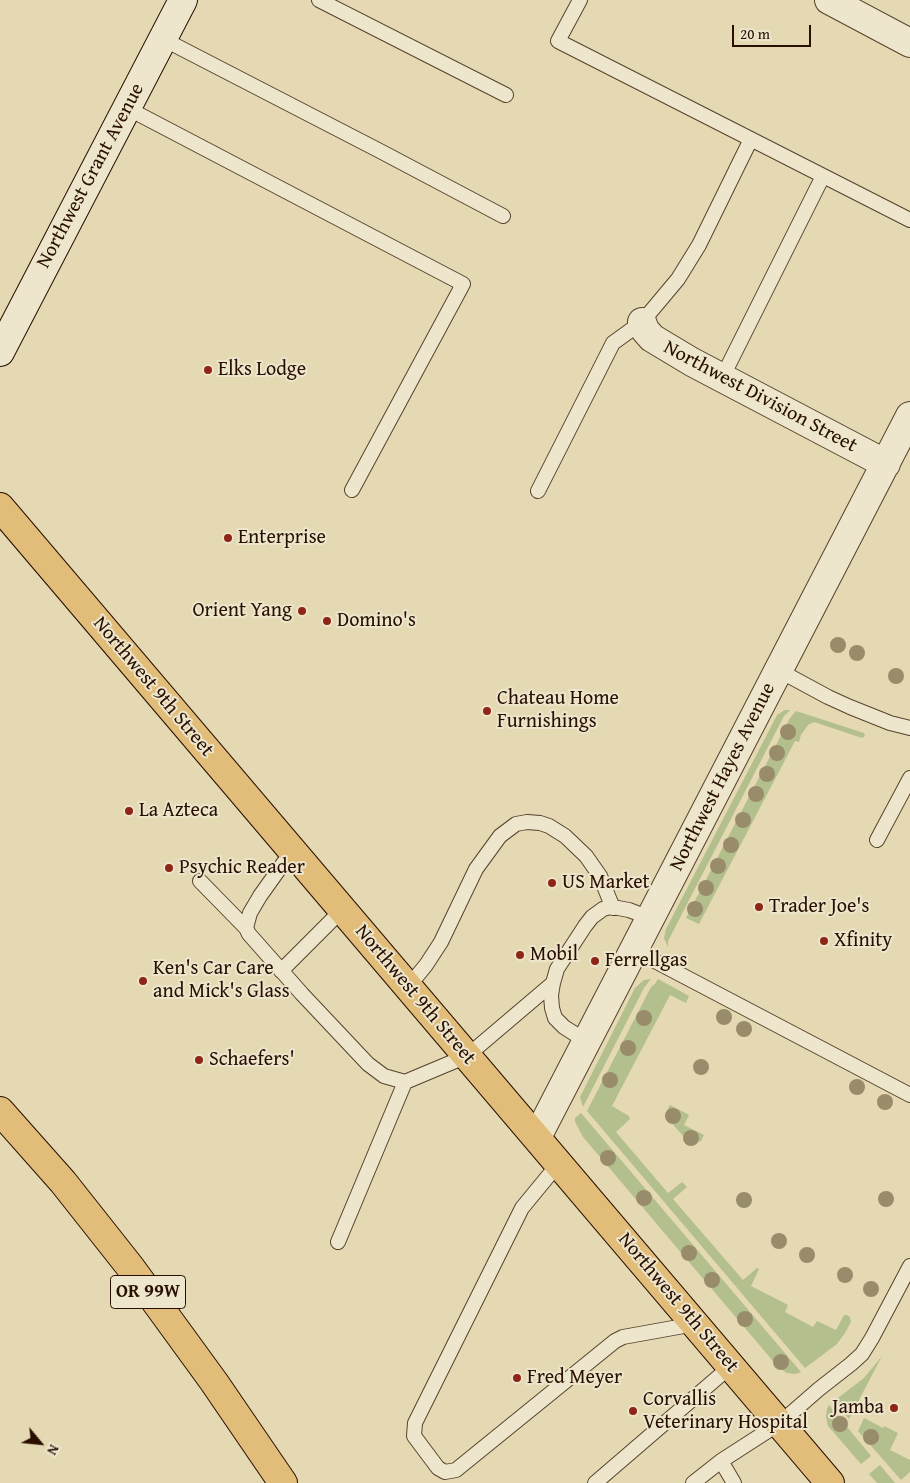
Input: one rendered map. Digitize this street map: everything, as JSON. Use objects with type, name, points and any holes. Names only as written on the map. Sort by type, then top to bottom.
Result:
[{"type":"main road","name":"Northwest 9th Street","points":[[0,507],[830,1483]]},
{"type":"main road","name":"OR 99W","points":[[0,1111],[63,1182],[131,1268],[214,1382],[283,1483]]},
{"type":"street","name":"Northwest Grant Avenue","points":[[0,352],[183,0]]},
{"type":"street","points":[[829,0],[910,43]]},
{"type":"street","name":"Northwest Division Street","points":[[642,322],[645,330],[652,338],[692,362],[886,464]]},
{"type":"street","name":"Northwest Hayes Avenue","points":[[537,1138],[910,416]]},
{"type":"lane","points":[[320,0],[506,95]]},
{"type":"lane","points":[[580,0],[558,41],[910,220]]},
{"type":"lane","points":[[163,39],[503,216]]},
{"type":"lane","points":[[127,108],[463,284],[352,490]]},
{"type":"lane","points":[[538,491],[613,343],[642,322],[678,278],[699,245],[751,139]]},
{"type":"lane","points":[[722,378],[823,176]]},
{"type":"lane","points":[[778,670],[850,707],[890,724],[910,728]]},
{"type":"lane","points":[[877,840],[910,778]]},
{"type":"lane","points":[[408,986],[426,965],[441,942],[476,869],[500,836],[516,824],[527,822],[540,823],[565,836],[586,856],[600,876],[613,908]]},
{"type":"lane","points":[[246,928],[250,913],[260,896],[292,851]]},
{"type":"lane","points":[[200,881],[246,928],[281,971],[368,1064],[384,1076],[405,1082],[467,1056],[553,982]]},
{"type":"lane","points":[[586,1041],[564,1027],[555,1018],[551,1002],[553,982],[557,969],[585,926],[597,913],[613,908],[629,910],[650,918]]},
{"type":"lane","points":[[281,971],[342,910]]},
{"type":"lane","points":[[634,950],[910,1095]]},
{"type":"lane","points":[[338,1242],[405,1082]]},
{"type":"lane","points":[[559,1163],[522,1208],[415,1423],[414,1436],[438,1468],[445,1472],[456,1470],[615,1341],[623,1337],[695,1324]]},
{"type":"lane","points":[[693,1483],[721,1461],[780,1423],[862,1354],[910,1266]]},
{"type":"lane","points":[[595,1483],[731,1366]]},
{"type":"lane","points":[[721,1461],[734,1483]]},
{"type":"green space","points":[[785,710],[790,710],[784,716],[668,941],[668,947],[664,938],[666,929],[777,715]]},
{"type":"green space","points":[[796,711],[864,733],[865,736],[862,738],[814,722],[808,725],[801,735],[799,742],[795,741],[699,924],[686,918],[790,718]]},
{"type":"green space","points":[[651,979],[644,988],[583,1107],[580,1097],[635,988],[644,980]]},
{"type":"green space","points":[[658,979],[689,996],[686,1003],[670,995],[612,1106],[629,1116],[630,1119],[616,1132],[668,1193],[682,1182],[687,1187],[673,1199],[743,1280],[757,1268],[759,1269],[751,1286],[788,1305],[785,1312],[813,1327],[817,1321],[836,1330],[844,1315],[850,1317],[851,1322],[837,1344],[805,1368],[587,1111],[651,987]]},
{"type":"green space","points":[[670,1105],[689,1115],[684,1125],[704,1135],[701,1141],[693,1144],[688,1142],[665,1115]]},
{"type":"green space","points":[[581,1113],[801,1372],[795,1374],[787,1373],[778,1367],[583,1137],[575,1122],[575,1118]]},
{"type":"green space","points":[[882,1356],[849,1419],[834,1401],[864,1378]]},
{"type":"green space","points":[[829,1405],[871,1456],[861,1464],[828,1426],[826,1417]]},
{"type":"green space","points":[[864,1418],[898,1433],[890,1450],[910,1460],[910,1472],[901,1480],[858,1431]]},
{"type":"green space","points":[[880,1465],[895,1483],[877,1483],[869,1474]]},
{"type":"place","name":"Elks Lodge","points":[[208,370]]},
{"type":"place","name":"Enterprise","points":[[228,538]]},
{"type":"place","name":"Orient Yang","points":[[302,611]]},
{"type":"place","name":"Domino's","points":[[327,621]]},
{"type":"place","name":"Chateau Home Furnishings","points":[[487,711]]},
{"type":"place","name":"La Azteca","points":[[129,811]]},
{"type":"place","name":"Psychic Reader","points":[[169,868]]},
{"type":"place","name":"US Market","points":[[552,883]]},
{"type":"place","name":"Trader Joe's","points":[[759,907]]},
{"type":"place","name":"Xfinity","points":[[824,941]]},
{"type":"place","name":"Mobil","points":[[520,955]]},
{"type":"place","name":"Ferrellgas","points":[[595,961]]},
{"type":"place","name":"Ken's Car Care and Mick's Glass","points":[[143,981]]},
{"type":"place","name":"Schaefers'","points":[[199,1060]]},
{"type":"place","name":"Fred Meyer","points":[[517,1378]]},
{"type":"place","name":"Jamba","points":[[894,1408]]},
{"type":"place","name":"Corvallis Veterinary Hospital","points":[[633,1411]]}]
